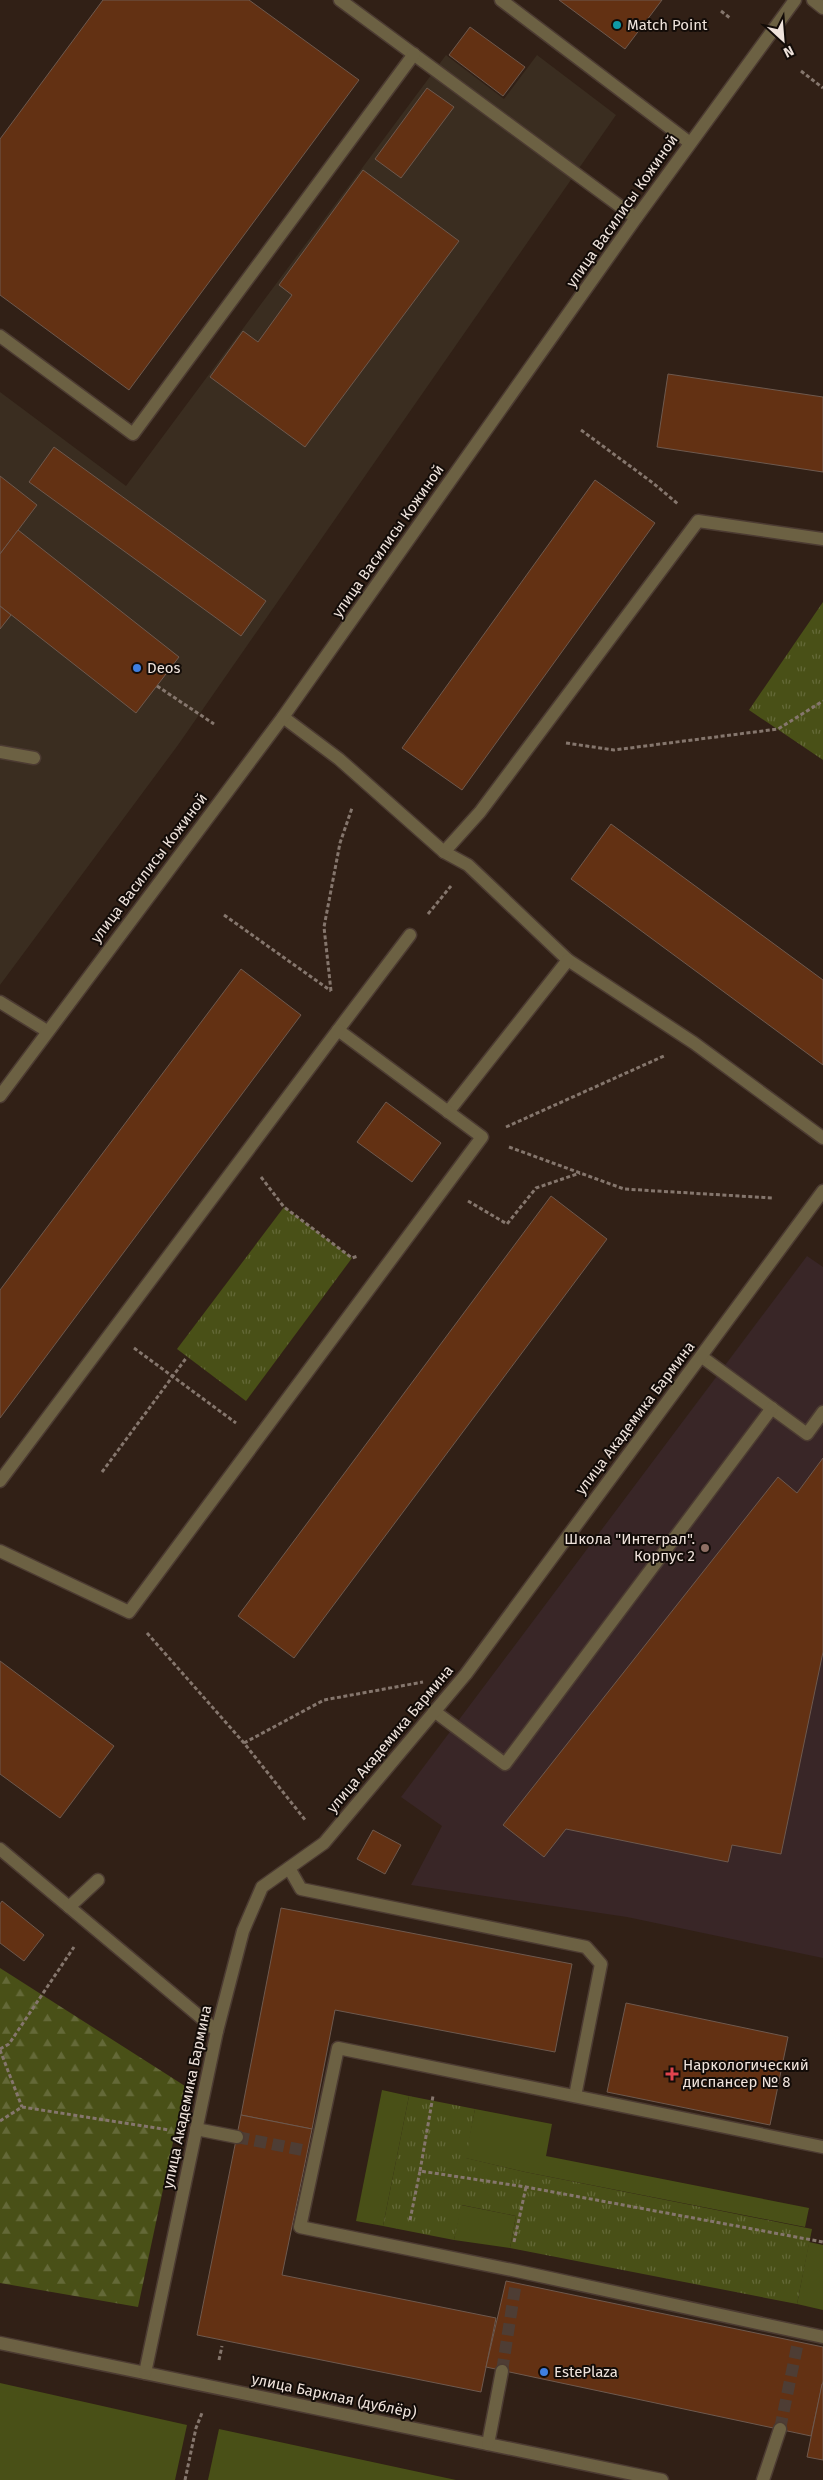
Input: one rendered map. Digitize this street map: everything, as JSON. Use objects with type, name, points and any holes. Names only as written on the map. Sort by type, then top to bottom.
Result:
[{"type":"street","points":[[340,0],[636,218]]},
{"type":"street","points":[[501,0],[690,144]]},
{"type":"street","name":"улица Василисы Кожиной","points":[[0,1096],[282,718],[636,218],[795,0]]},
{"type":"street","points":[[813,0],[823,8]]},
{"type":"street","points":[[0,336],[133,434],[414,54]]},
{"type":"street","points":[[444,852],[480,812],[698,521],[823,539]]},
{"type":"street","points":[[282,718],[339,759],[444,852],[468,865],[568,960],[694,1043],[823,1138]]},
{"type":"street","points":[[0,752],[34,758]]},
{"type":"street","points":[[0,1481],[410,936]]},
{"type":"street","points":[[448,1112],[568,960]]},
{"type":"street","points":[[0,1002],[47,1032]]},
{"type":"street","points":[[0,1551],[129,1612],[482,1137],[338,1030]]},
{"type":"street","name":"улица Академика Бармина","points":[[145,2373],[217,2030],[243,1931],[262,1887],[324,1843],[466,1674],[823,1191]]},
{"type":"street","points":[[702,1357],[807,1434],[823,1412]]},
{"type":"street","points":[[434,1711],[505,1764],[772,1408]]},
{"type":"street","points":[[0,1848],[217,2030]]},
{"type":"street","points":[[289,1868],[301,1889],[586,1947],[601,1964],[575,2096]]},
{"type":"street","points":[[69,1907],[98,1880]]},
{"type":"street","points":[[823,2148],[338,2048],[311,2154],[300,2227],[404,2247],[514,2274],[799,2337],[823,2337]]},
{"type":"street","points":[[196,2132],[237,2138]]},
{"type":"street","name":"улица Барклая (дублёр)","points":[[0,2343],[662,2480]]},
{"type":"street","points":[[488,2444],[502,2371]]},
{"type":"street","points":[[763,2480],[780,2429]]},
{"type":"path","points":[[721,11],[730,18]]},
{"type":"path","points":[[801,71],[823,88]]},
{"type":"path","points":[[580,430],[653,483],[698,521]]},
{"type":"path","points":[[158,686],[214,724]]},
{"type":"path","points":[[536,738],[614,750],[749,733],[778,729],[823,701]]},
{"type":"path","points":[[331,991],[324,927],[340,843],[362,780]]},
{"type":"path","points":[[410,936],[468,865]]},
{"type":"path","points":[[224,916],[355,1007]]},
{"type":"path","points":[[482,1137],[694,1043]]},
{"type":"path","points":[[482,1137],[624,1189],[772,1198]]},
{"type":"path","points":[[245,1154],[284,1207],[352,1258],[404,1243]]},
{"type":"path","points":[[444,1188],[507,1224],[536,1188],[581,1173]]},
{"type":"path","points":[[112,1331],[257,1439]]},
{"type":"path","points":[[102,1472],[188,1357]]},
{"type":"path","points":[[129,1612],[244,1743],[324,1843]]},
{"type":"path","points":[[244,1743],[324,1700],[466,1674]]},
{"type":"path","points":[[22,2107],[0,2049],[9,2044],[89,1923]]},
{"type":"path","points":[[404,2247],[420,2171],[438,2068]]},
{"type":"path","points":[[0,2121],[22,2107],[196,2132]]},
{"type":"path","points":[[420,2171],[526,2187],[823,2242]]},
{"type":"path","points":[[514,2274],[526,2187]]},
{"type":"path","points":[[185,2480],[196,2428]]},
{"type":"shaded area","points":[[446,55],[504,99],[537,55],[616,115],[178,745],[0,985],[0,392],[126,486]]},
{"type":"shaded area","name":"Школа \"Интеграл\". Корпус 2","points":[[807,1256],[823,1267],[823,1958],[627,1917],[411,1885],[442,1826],[401,1797]]},
{"type":"green space","points":[[823,602],[823,760],[749,710]]},
{"type":"green space","points":[[284,1207],[352,1258],[246,1401],[177,1349]]},
{"type":"green space","points":[[0,1968],[185,2086],[138,2307],[0,2283]]},
{"type":"green space","points":[[382,2090],[409,2096],[383,2226],[356,2221]]},
{"type":"green space","points":[[409,2096],[475,2109],[466,2158],[525,2172],[812,2229],[797,2304],[510,2248],[516,2216],[462,2205],[454,2240],[383,2226]]},
{"type":"green space","points":[[475,2109],[552,2124],[546,2156],[809,2208],[805,2227],[525,2172],[465,2158]]},
{"type":"green space","points":[[461,2205],[516,2216],[510,2248],[454,2240]]},
{"type":"green space","points":[[809,2242],[823,2245],[823,2310],[797,2304]]},
{"type":"green space","points":[[0,2383],[187,2425],[175,2480],[0,2480]]},
{"type":"green space","points":[[219,2429],[456,2480],[208,2480]]},
{"type":"building","points":[[103,0],[249,0],[359,80],[129,390],[0,295],[0,139]]},
{"type":"building","name":"Match Point","points":[[559,0],[662,0],[625,49]]},
{"type":"building","points":[[470,27],[525,67],[503,96],[449,55]]},
{"type":"building","points":[[427,88],[454,107],[401,178],[375,159]]},
{"type":"building","points":[[363,170],[459,241],[305,447],[210,377],[243,331],[258,342],[292,295],[279,285]]},
{"type":"building","points":[[668,374],[823,397],[823,472],[657,447]]},
{"type":"building","points":[[54,447],[266,601],[241,636],[29,482]]},
{"type":"building","points":[[0,476],[37,505],[0,554]]},
{"type":"building","points":[[595,480],[655,523],[462,790],[402,748]]},
{"type":"building","points":[[18,530],[179,657],[136,713],[0,606],[0,554]]},
{"type":"building","points":[[0,606],[11,615],[0,629]]},
{"type":"building","points":[[611,824],[823,980],[823,1065],[571,879]]},
{"type":"building","points":[[241,969],[301,1015],[0,1418],[0,1290]]},
{"type":"building","points":[[386,1102],[441,1143],[412,1182],[357,1142]]},
{"type":"building","points":[[551,1196],[607,1239],[294,1658],[238,1616]]},
{"type":"building","points":[[823,1458],[823,1652],[781,1854],[732,1845],[728,1862],[566,1829],[544,1857],[503,1825],[778,1477],[797,1493]]},
{"type":"building","points":[[0,1661],[114,1746],[60,1818],[0,1774]]},
{"type":"building","points":[[373,1830],[401,1845],[385,1874],[357,1859]]},
{"type":"building","points":[[2,1901],[44,1935],[24,1961],[0,1943],[0,1904]]},
{"type":"building","points":[[281,1908],[572,1964],[555,2052],[335,2010],[312,2129],[241,2115]]},
{"type":"building","points":[[626,2003],[788,2037],[770,2125],[607,2092]]},
{"type":"building","points":[[241,2115],[312,2129],[282,2275],[496,2318],[481,2392],[197,2335]]},
{"type":"building","points":[[506,2281],[823,2347],[823,2381],[811,2436],[486,2367]]},
{"type":"building","points":[[823,2384],[823,2460],[807,2457]]},
{"type":"tunnel","points":[[237,2137],[307,2151]]},
{"type":"tunnel","points":[[502,2371],[516,2282]]},
{"type":"tunnel","points":[[780,2429],[798,2342]]},
{"type":"place","name":"Match Point","points":[[617,25]]},
{"type":"place","name":"Deos","points":[[137,668]]},
{"type":"place","name":"Школа \"Интеграл\". Корпус 2","points":[[705,1548]]},
{"type":"place","name":"Наркологический диспансер № 8","points":[[672,2074]]},
{"type":"place","name":"EstePlaza","points":[[544,2372]]}]
